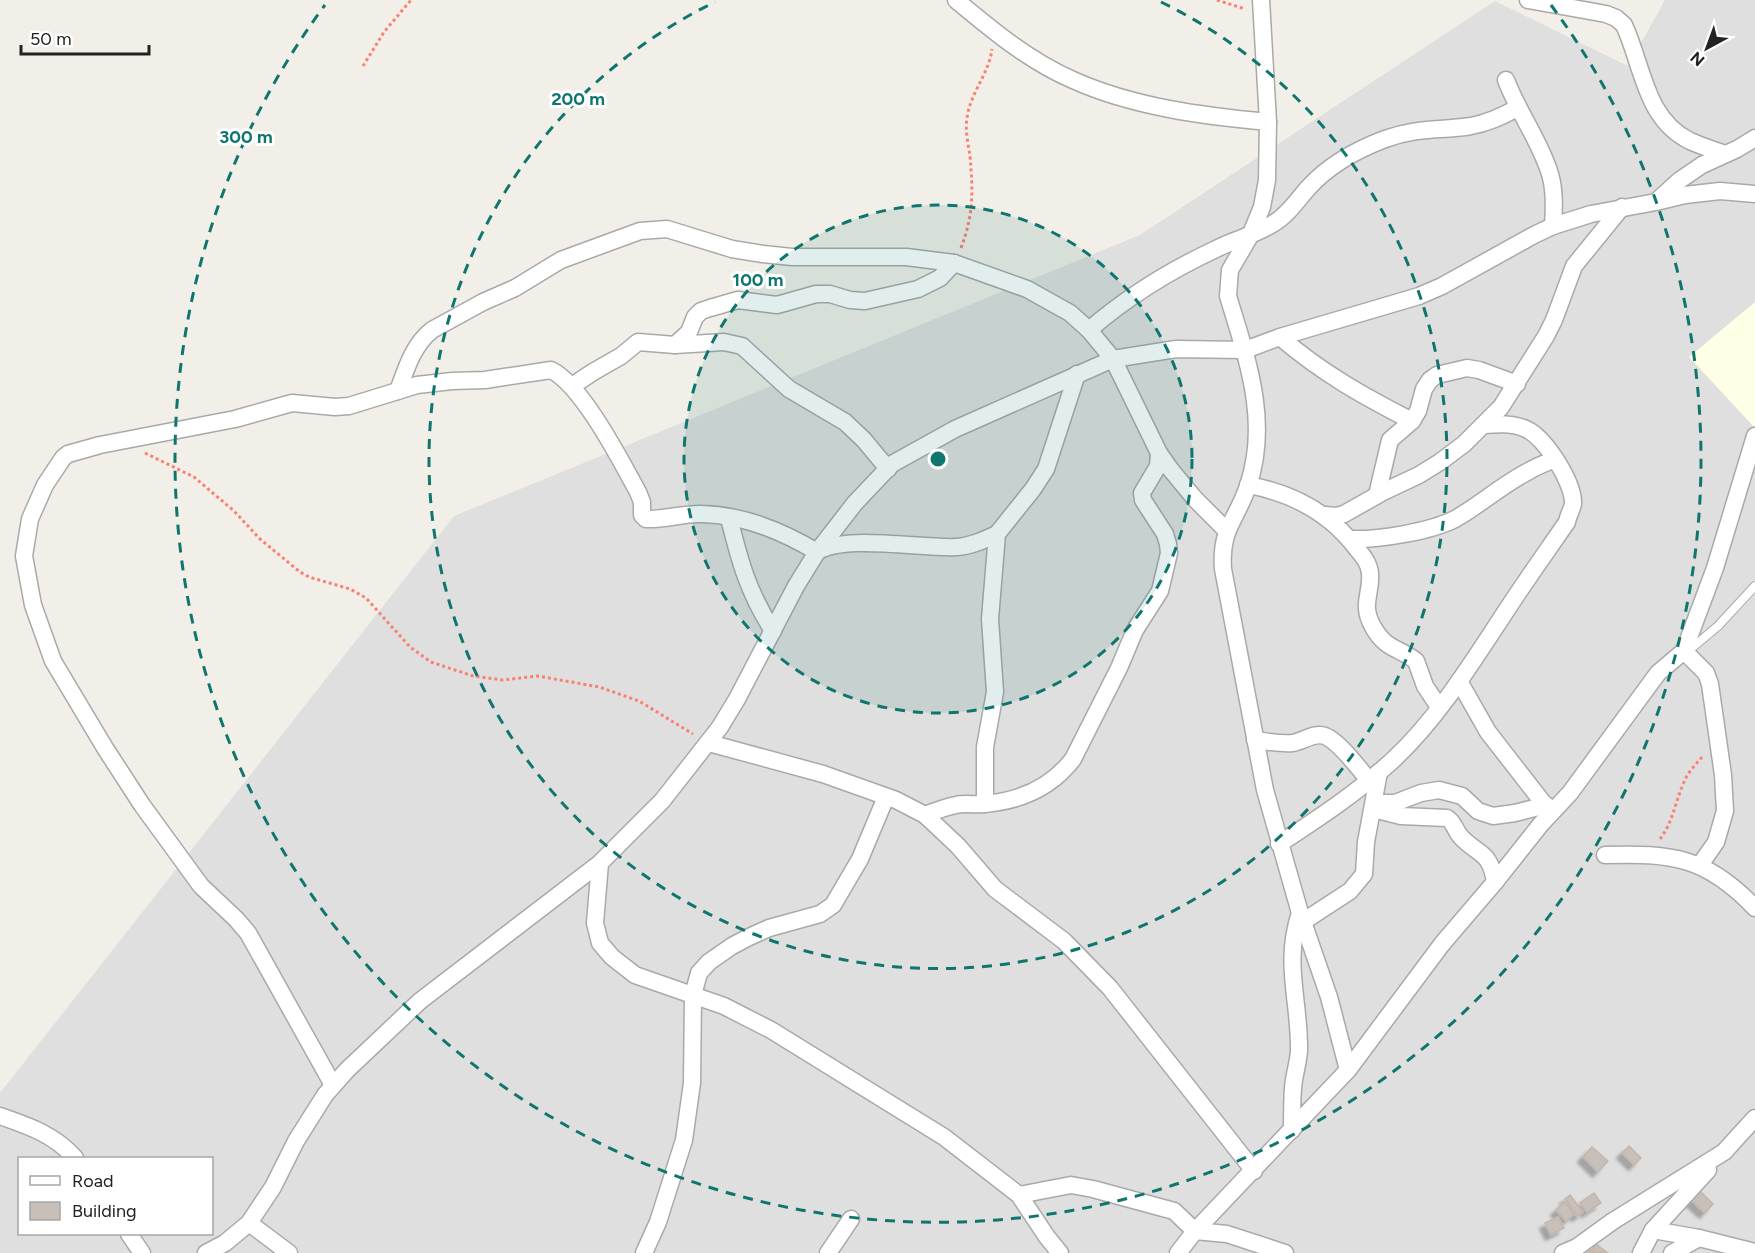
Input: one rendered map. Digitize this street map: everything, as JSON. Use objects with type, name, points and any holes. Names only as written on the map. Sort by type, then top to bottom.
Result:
[{"type":"street","points":[[956,0],[994,32],[1071,80],[1115,97],[1154,106],[1268,122]]},
{"type":"street","points":[[1528,0],[1606,14],[1616,18],[1624,25],[1647,91],[1668,126],[1691,142],[1725,154]]},
{"type":"street","points":[[1261,7],[1268,122],[1267,180],[1262,207],[1250,236],[1230,270],[1228,285],[1228,296],[1256,392],[1257,430],[1248,485],[1227,531],[1222,548],[1223,569],[1265,790],[1302,917],[1329,997],[1348,1070]]},
{"type":"street","points":[[1506,80],[1517,108],[1543,154],[1550,175],[1554,194],[1553,226]]},
{"type":"street","points":[[1089,330],[1130,297],[1214,250],[1250,236],[1276,222],[1319,177],[1340,160],[1401,134],[1419,130],[1470,126],[1491,120],[1517,108]]},
{"type":"street","points":[[1656,202],[1688,174],[1755,138]]},
{"type":"street","points":[[206,1253],[226,1248],[249,1223],[273,1187],[296,1141],[333,1085],[420,1001],[600,863],[663,801],[709,743],[737,699],[796,586],[817,552],[855,503],[888,468],[922,446],[955,429],[1113,359],[1176,349],[1245,350],[1280,337],[1419,296],[1553,226],[1591,214],[1685,195],[1720,191],[1755,194]]},
{"type":"street","points":[[1325,516],[1344,514],[1377,495],[1419,476],[1464,444],[1484,425],[1501,407],[1517,384],[1554,320],[1574,266],[1622,207]]},
{"type":"street","points":[[398,392],[412,356],[432,330],[483,302],[516,288],[561,260],[640,231],[667,229],[732,249],[792,257],[906,257],[954,263],[1027,289],[1070,313],[1089,330],[1113,359],[1159,453],[1181,484],[1227,531]]},
{"type":"street","points":[[675,345],[689,332],[695,317],[701,311],[710,308],[738,300],[777,305],[816,294],[830,294],[850,300],[865,301],[918,289],[940,278],[954,263]]},
{"type":"street","points":[[1280,337],[1302,356],[1349,388],[1412,421]]},
{"type":"street","points":[[572,386],[621,356],[637,342],[675,345],[724,342],[742,346],[789,389],[845,422],[888,468]]},
{"type":"street","points":[[1377,495],[1390,440],[1412,421],[1418,411],[1424,389],[1430,380],[1437,375],[1467,368],[1517,384]]},
{"type":"street","points":[[333,1085],[248,933],[201,886],[116,767],[53,661],[33,605],[24,556],[30,519],[45,485],[63,458],[68,454],[119,441],[235,419],[292,403],[350,406],[433,382],[485,380],[545,370],[554,371],[572,386],[588,408],[631,478],[640,495],[644,518],[648,520],[679,514],[704,514],[749,521],[772,528],[817,552]]},
{"type":"street","points":[[817,552],[826,546],[856,544],[957,547],[976,543],[997,534],[1046,469],[1077,374]]},
{"type":"street","points":[[1280,844],[1374,776],[1408,744],[1459,681],[1567,522],[1573,504],[1570,489],[1555,459],[1540,439],[1527,430],[1512,425],[1484,425]]},
{"type":"street","points":[[1178,1253],[1195,1231],[1348,1070],[1442,944],[1495,882],[1548,809],[1570,793],[1658,673],[1684,651],[1715,568],[1755,436]]},
{"type":"street","points":[[925,815],[958,804],[985,804],[1023,797],[1046,786],[1063,772],[1073,759],[1119,668],[1135,630],[1160,591],[1169,553],[1168,544],[1165,534],[1147,507],[1142,493],[1158,466],[1159,453]]},
{"type":"street","points":[[1350,539],[1377,538],[1438,526],[1455,519],[1528,471],[1555,459]]},
{"type":"street","points":[[1248,485],[1287,495],[1325,516],[1350,539],[1367,562],[1370,574],[1366,601],[1367,613],[1373,627],[1389,647],[1416,661],[1425,686],[1439,707]]},
{"type":"street","points":[[729,518],[748,588],[773,631]]},
{"type":"street","points":[[985,804],[986,747],[995,692],[990,619],[997,534]]},
{"type":"street","points":[[1686,653],[1706,673],[1710,684],[1723,774],[1725,811],[1716,842],[1700,865]]},
{"type":"street","points":[[1459,681],[1488,732],[1548,809]]},
{"type":"street","points":[[1255,740],[1282,744],[1298,742],[1316,735],[1327,737],[1374,776]]},
{"type":"street","points":[[709,743],[824,774],[886,797],[925,815],[952,840],[995,889],[1064,941],[1110,988],[1254,1171]]},
{"type":"street","points":[[1292,1130],[1293,1085],[1299,1052],[1291,974],[1294,932],[1302,917],[1350,891],[1364,874],[1366,842],[1373,806],[1374,776]]},
{"type":"street","points":[[1373,806],[1395,803],[1421,793],[1439,790],[1462,795],[1478,811],[1492,816],[1548,809]]},
{"type":"street","points":[[644,1253],[658,1222],[684,1140],[692,1083],[693,995],[699,973],[732,946],[769,928],[819,914],[833,905],[860,859],[886,797]]},
{"type":"street","points":[[1373,806],[1401,816],[1447,818],[1452,821],[1462,838],[1484,855],[1494,872],[1495,882]]},
{"type":"street","points":[[1605,855],[1645,854],[1677,858],[1700,865],[1729,883],[1755,908]]},
{"type":"street","points":[[600,863],[595,923],[604,950],[635,975],[744,1016],[788,1040],[944,1137],[1019,1195],[1060,1253]]},
{"type":"street","points":[[1,1117],[28,1125],[52,1138],[61,1143],[74,1157]]},
{"type":"street","points":[[1641,1253],[1653,1230],[1755,1118]]},
{"type":"street","points":[[1563,1253],[1576,1247],[1613,1221],[1724,1152]]},
{"type":"street","points":[[1019,1195],[1071,1185],[1093,1189],[1174,1211],[1195,1231],[1227,1234],[1286,1253]]},
{"type":"street","points":[[828,1253],[851,1219]]},
{"type":"street","points":[[249,1223],[289,1253]]},
{"type":"street","points":[[1653,1230],[1755,1251]]},
{"type":"street","points":[[130,1235],[139,1252]]},
{"type":"street","points":[[1672,1253],[1699,1238]]},
{"type":"lane","points":[[1686,653],[1718,626],[1755,586]]},
{"type":"path","points":[[363,66],[384,32],[411,0]]},
{"type":"path","points":[[1217,0],[1261,7]]},
{"type":"path","points":[[954,263],[968,228],[972,210],[966,122],[969,103],[991,59],[994,32]]},
{"type":"path","points":[[119,441],[194,477],[234,511],[260,539],[300,572],[309,577],[350,589],[366,598],[410,646],[431,662],[472,676],[503,680],[538,676],[599,687],[639,701],[709,743]]},
{"type":"path","points":[[1645,854],[1666,832],[1684,780],[1692,768],[1718,743]]},
{"type":"shaded area","points":[[1665,0],[1755,0],[1755,1253],[0,1253],[0,1093],[454,516],[1140,235],[1495,1],[1628,66]]},
{"type":"shaded area","points":[[1755,302],[1755,428],[1689,357]]},
{"type":"building","points":[[1629,1146],[1641,1158],[1634,1165],[1622,1153]]},
{"type":"building","points":[[1592,1147],[1608,1161],[1598,1172],[1583,1157]]},
{"type":"building","points":[[1700,1191],[1713,1204],[1705,1213],[1691,1200]]},
{"type":"building","points":[[1594,1193],[1601,1203],[1587,1212],[1580,1203]]},
{"type":"building","points":[[1570,1195],[1583,1212],[1577,1216],[1565,1199]]},
{"type":"building","points":[[1565,1202],[1574,1214],[1566,1221],[1556,1210]]},
{"type":"building","points":[[1558,1217],[1564,1228],[1551,1235],[1545,1223]]},
{"type":"building","points":[[1596,1244],[1608,1253],[1590,1252]]}]
